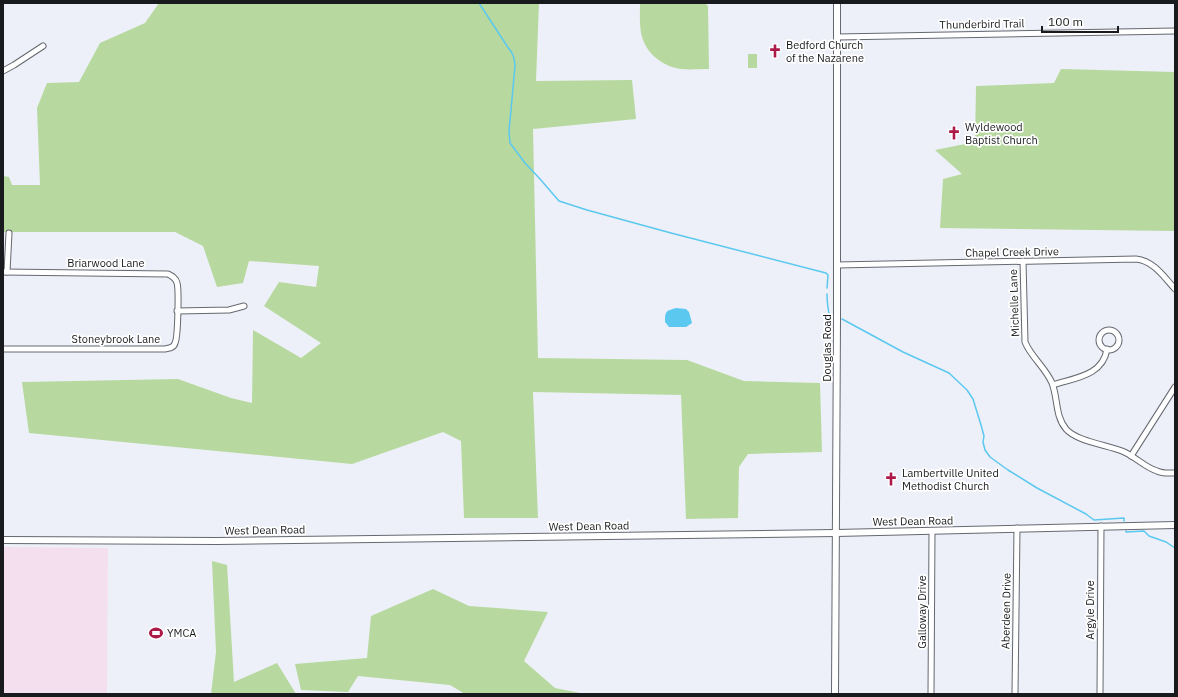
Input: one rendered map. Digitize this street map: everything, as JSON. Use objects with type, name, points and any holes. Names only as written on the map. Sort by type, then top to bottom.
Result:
[{"type":"street","name":"Douglas Road","points":[[835,694],[837,3]]},
{"type":"street","name":"Thunderbird Trail","points":[[837,37],[1175,31]]},
{"type":"street","points":[[3,71],[43,46]]},
{"type":"street","points":[[5,272],[9,233]]},
{"type":"street","name":"Chapel Creek Drive","points":[[837,265],[1140,260],[1152,265],[1175,289]]},
{"type":"street","name":"Michelle Lane","points":[[1023,261],[1025,342],[1052,385],[1061,423],[1067,431],[1076,437],[1118,450],[1154,470],[1175,473]]},
{"type":"street","name":"Briarwood Lane","points":[[5,272],[168,274],[174,277],[177,283],[177,311]]},
{"type":"street","points":[[177,311],[229,310],[244,306]]},
{"type":"street","name":"Stoneybrook Lane","points":[[3,349],[165,349],[175,345],[177,338],[177,311]]},
{"type":"street","points":[[1052,385],[1095,370],[1104,360],[1107,349]]},
{"type":"street","points":[[1131,456],[1175,387]]},
{"type":"street","name":"West Dean Road","points":[[3,540],[224,541],[836,533],[1175,525]]},
{"type":"street","name":"Argyle Drive","points":[[1100,694],[1101,526]]},
{"type":"street","name":"Aberdeen Drive","points":[[1015,694],[1017,528]]},
{"type":"street","name":"Galloway Drive","points":[[931,694],[932,531]]},
{"type":"shaded area","points":[[3,547],[108,548],[107,694],[3,694]]},
{"type":"green space","points":[[159,3],[539,3],[536,81],[632,80],[636,119],[533,129],[538,358],[687,360],[744,381],[820,383],[822,452],[748,454],[739,467],[738,518],[686,519],[681,395],[533,392],[538,518],[464,518],[461,441],[443,432],[352,464],[29,433],[22,382],[178,379],[231,398],[252,403],[253,330],[301,358],[321,343],[264,306],[279,282],[316,287],[319,266],[249,261],[243,283],[217,287],[203,246],[175,232],[3,232],[3,176],[9,177],[12,185],[40,185],[37,108],[47,83],[79,82],[100,43],[145,23]]},
{"type":"green space","points":[[705,3],[708,6],[709,69],[675,68],[653,56],[643,40],[640,22],[640,4]]},
{"type":"green space","points":[[748,54],[757,54],[757,68],[748,68]]},
{"type":"green space","points":[[1061,69],[1175,72],[1175,231],[940,228],[943,179],[962,174],[935,150],[975,142],[976,86],[1054,83]]},
{"type":"green space","points":[[212,561],[227,565],[234,682],[277,663],[296,694],[211,694],[216,652]]},
{"type":"green space","points":[[433,589],[469,606],[548,612],[524,661],[555,688],[585,694],[465,694],[450,685],[358,676],[348,692],[301,690],[295,664],[367,658],[371,616]]},
{"type":"water","points":[[676,308],[686,309],[689,312],[692,323],[686,327],[669,327],[665,322],[665,316],[668,311]]},
{"type":"waterway","points":[[479,3],[514,58],[515,66],[509,131],[510,143],[525,163],[559,201],[671,233],[826,273],[828,275],[827,288]]},
{"type":"waterway","points":[[827,294],[828,310],[831,318]]},
{"type":"waterway","points":[[842,319],[903,352],[949,373],[967,390],[973,399],[984,436],[983,442],[985,450],[990,457],[1008,470],[1094,520],[1124,518],[1124,521]]},
{"type":"waterway","points":[[1126,531],[1144,531],[1149,536],[1166,542],[1175,548]]},
{"type":"place","name":"Bedford Church of the Nazarene","points":[[775,51]]},
{"type":"place","name":"Wyldewood Baptist Church","points":[[954,133]]},
{"type":"place","name":"Lambertville United Methodist Church","points":[[891,479]]},
{"type":"place","name":"YMCA","points":[[156,633]]}]
